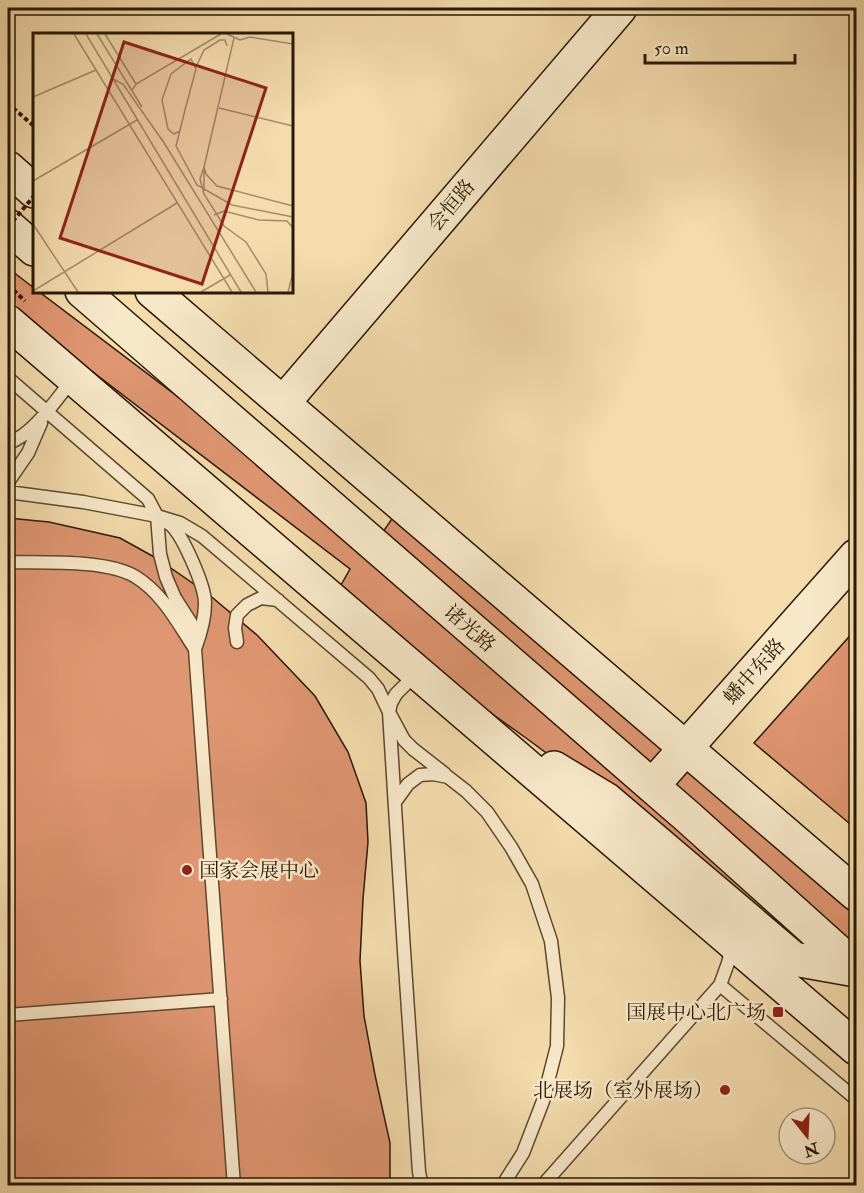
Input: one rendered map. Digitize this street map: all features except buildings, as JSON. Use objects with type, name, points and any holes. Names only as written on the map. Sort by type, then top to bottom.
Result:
[{"type":"main road","name":"会恒路","points":[[282,403],[620,8]]},
{"type":"main road","points":[[8,168],[33,193]]},
{"type":"main road","points":[[8,226],[33,248]]},
{"type":"main road","name":"诸光路","points":[[83,292],[652,786],[856,969]]},
{"type":"main road","points":[[153,292],[856,894]]},
{"type":"main road","points":[[20,315],[73,379],[856,1048]]},
{"type":"main road","name":"蟠中东路","points":[[652,786],[856,556]]},
{"type":"main road","points":[[475,721],[608,800],[794,959],[856,969]]},
{"type":"lane","points":[[8,378],[148,499],[156,516],[160,554],[166,577],[175,598],[191,623],[195,649],[234,1185]]},
{"type":"lane","points":[[8,443],[20,438],[31,429],[73,379]]},
{"type":"lane","points":[[8,482],[28,453],[46,411]]},
{"type":"lane","points":[[8,492],[83,502],[156,516],[180,523],[202,536],[369,678],[378,689],[404,740],[466,791],[487,812],[511,847],[532,884],[551,940],[558,998],[557,1046],[543,1101],[523,1153],[502,1185]]},
{"type":"lane","points":[[156,516],[172,526],[183,544],[197,573],[205,600],[204,625],[195,649]]},
{"type":"lane","points":[[8,562],[88,564],[115,569],[135,576],[152,590],[171,611],[195,649]]},
{"type":"lane","points":[[237,642],[235,628],[237,615],[247,604],[261,598],[278,600]]},
{"type":"lane","points":[[416,673],[396,694],[389,712],[420,1185]]},
{"type":"lane","points":[[395,802],[408,784],[420,776],[433,774],[448,777]]},
{"type":"lane","points":[[542,1185],[720,985],[733,942]]},
{"type":"lane","points":[[720,985],[856,1099]]},
{"type":"lane","points":[[8,1015],[221,999]]},
{"type":"path","points":[[13,108],[33,125]]},
{"type":"path","points":[[8,226],[33,195]]},
{"type":"path","points":[[8,285],[20,315]]},
{"type":"place","name":"国家会展中心","points":[[187,870]]},
{"type":"place","name":"国展中心北广场","points":[[778,1012]]},
{"type":"place","name":"北展场（室外展场）","points":[[725,1090]]}]
